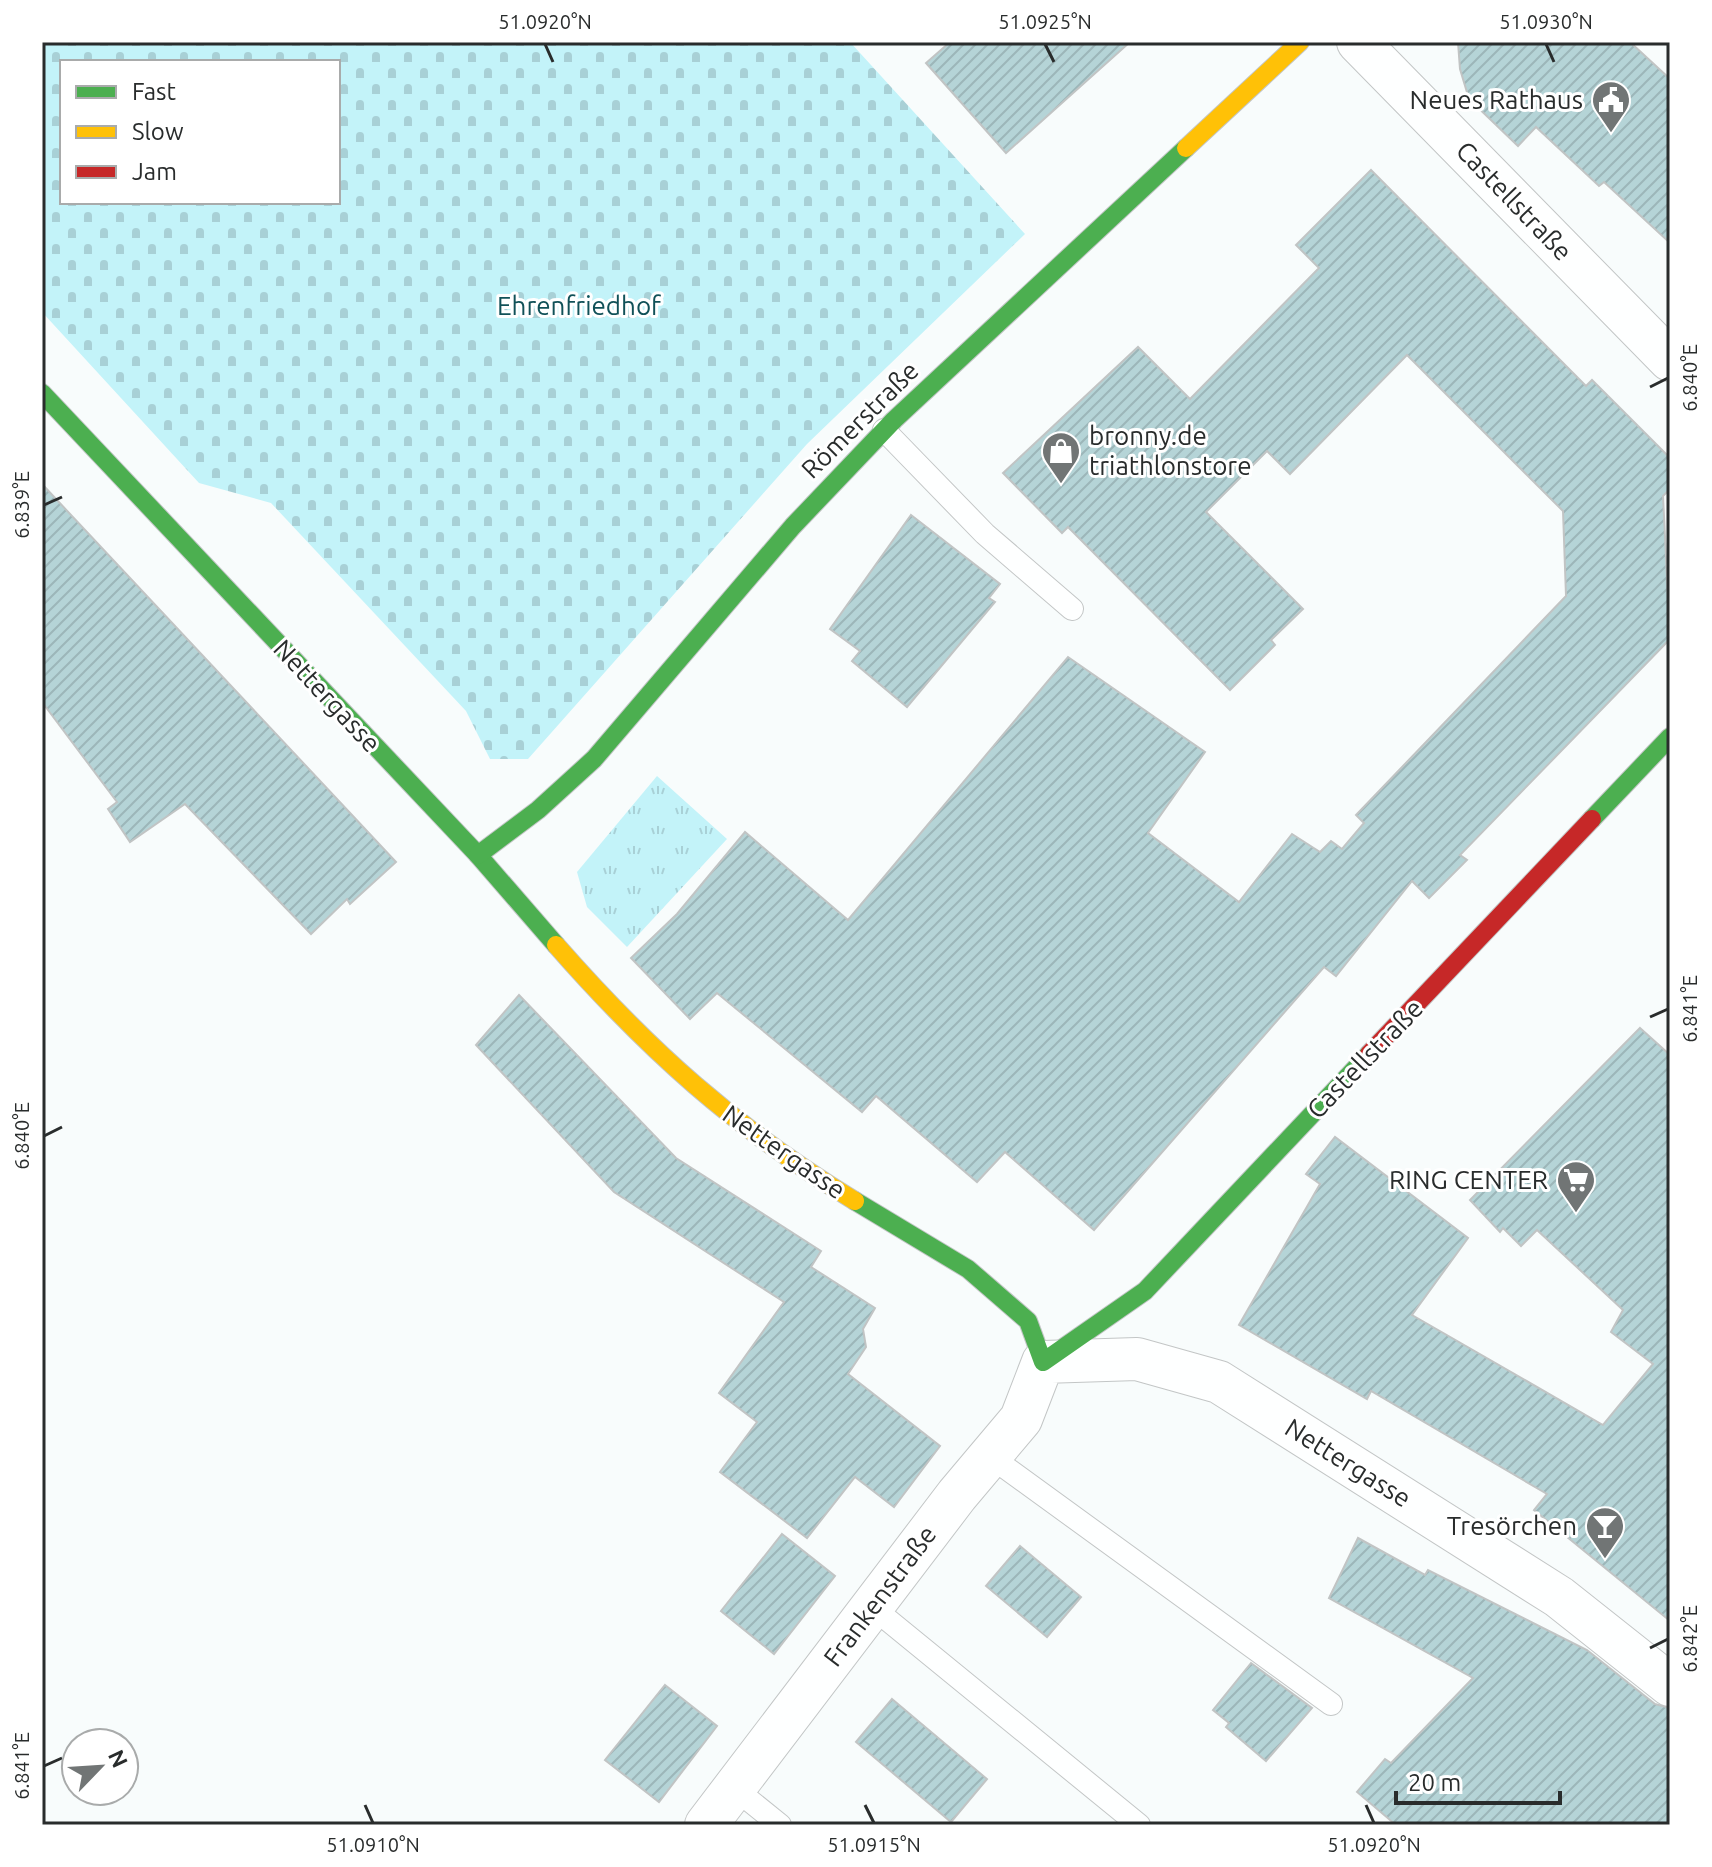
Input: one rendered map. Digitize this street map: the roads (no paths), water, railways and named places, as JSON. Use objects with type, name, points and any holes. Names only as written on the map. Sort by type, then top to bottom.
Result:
[{"type":"street","name":"Römerstraße","points":[[478,855],[538,810],[594,759],[793,526],[884,430],[1300,42]]},
{"type":"street","name":"Castellstraße","points":[[1358,42],[1670,360]]},
{"type":"street","name":"Nettergasse","points":[[42,393],[478,855],[609,1005],[675,1071],[734,1121],[802,1169],[968,1269],[1028,1321],[1043,1362],[1137,1359],[1219,1382],[1559,1597],[1670,1685]]},
{"type":"street","name":"Castellstraße","points":[[1043,1362],[1145,1291],[1670,737]]},
{"type":"street","name":"Frankenstraße","points":[[706,1825],[872,1607],[1021,1419],[1043,1362]]},
{"type":"lane","points":[[884,430],[985,534],[1072,609]]},
{"type":"lane","points":[[991,1457],[1331,1704]]},
{"type":"lane","points":[[872,1607],[1139,1825]]},
{"type":"lane","points":[[734,1788],[780,1825]]},
{"type":"place","name":"Neues Rathaus","points":[[1611,134]]},
{"type":"place","name":"bronny.de triathlonstore","points":[[1061,485]]},
{"type":"place","name":"RING CENTER","points":[[1576,1214]]},
{"type":"place","name":"Tresörchen","points":[[1605,1560]]},
{"type":"park label","name":"Ehrenfriedhof","points":[[579,306]]}]
